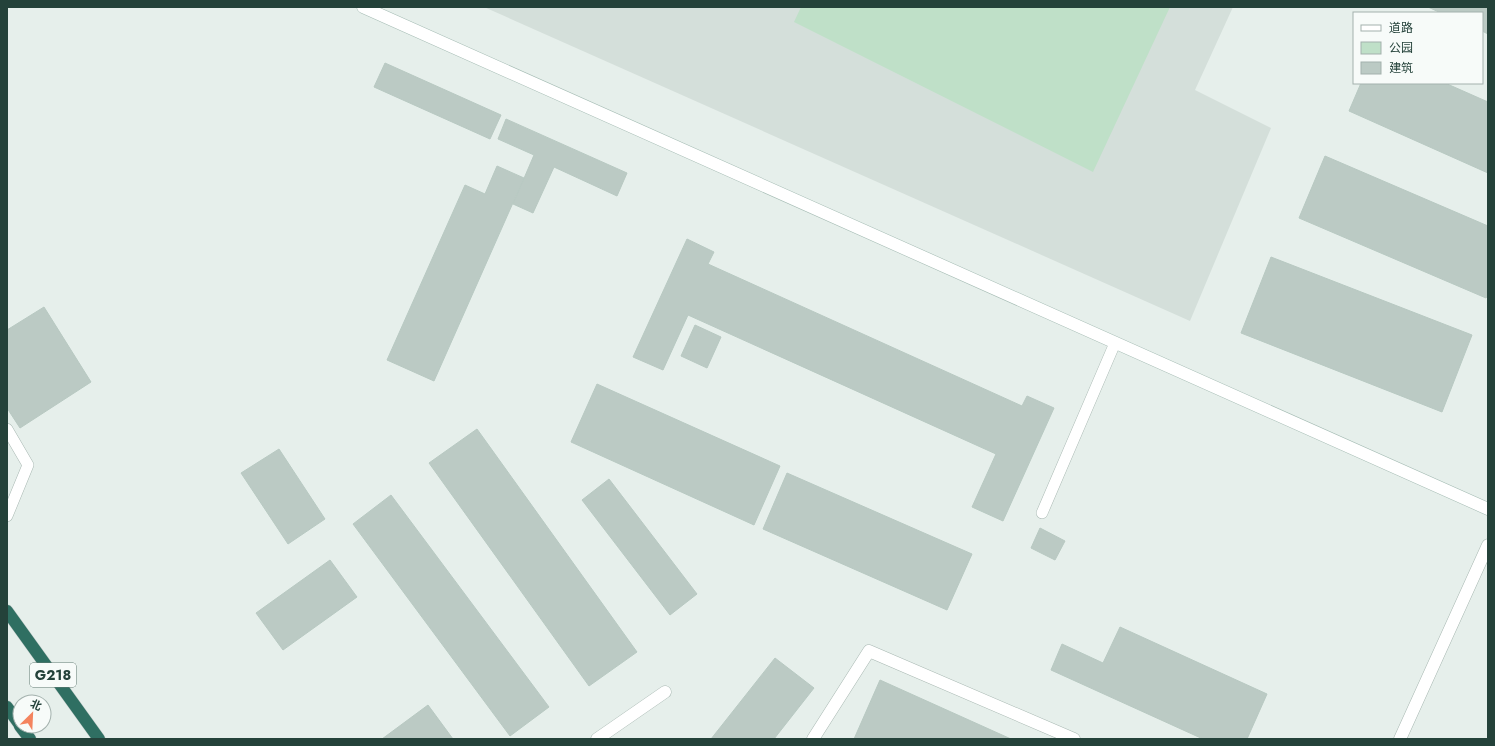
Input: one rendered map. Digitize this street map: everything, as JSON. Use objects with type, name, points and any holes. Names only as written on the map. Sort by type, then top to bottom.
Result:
[{"type":"highway","name":"G218","points":[[7,610],[99,739]]},
{"type":"street","points":[[363,7],[1488,509]]},
{"type":"street","points":[[1400,739],[1488,545]]},
{"type":"street","points":[[813,739],[869,651],[1074,739]]},
{"type":"street","points":[[597,739],[665,692]]},
{"type":"lane","points":[[1042,513],[1115,343]]},
{"type":"lane","points":[[7,429],[28,465],[7,516]]},
{"type":"shaded area","points":[[484,7],[1233,7],[1195,90],[1271,128],[1190,321]]},
{"type":"green space","points":[[801,7],[1170,7],[1093,172],[794,22]]},
{"type":"building","points":[[1428,7],[1488,7],[1488,34],[1483,32],[1483,12],[1439,12]]},
{"type":"building","points":[[385,63],[501,115],[490,139],[374,87]]},
{"type":"building","points":[[1361,84],[1447,84],[1488,102],[1488,173],[1349,111]]},
{"type":"building","points":[[506,119],[627,173],[617,196],[554,167],[533,213],[513,204],[534,155],[498,139]]},
{"type":"building","points":[[1325,156],[1488,226],[1488,295],[1486,298],[1299,218]]},
{"type":"building","points":[[497,166],[524,178],[434,381],[387,360],[465,185],[485,194]]},
{"type":"building","points":[[687,239],[714,252],[708,264],[1022,406],[1027,396],[1054,408],[1003,521],[972,507],[996,454],[688,315],[663,370],[633,357]]},
{"type":"building","points":[[1271,257],[1472,335],[1442,412],[1241,333]]},
{"type":"building","points":[[44,307],[91,382],[20,428],[7,408],[7,330]]},
{"type":"building","points":[[695,325],[721,337],[707,368],[681,356]]},
{"type":"building","points":[[597,384],[780,466],[754,525],[571,442]]},
{"type":"building","points":[[477,429],[637,652],[589,686],[429,463]]},
{"type":"building","points":[[279,449],[325,519],[288,544],[241,473]]},
{"type":"building","points":[[787,473],[972,554],[947,610],[763,529]]},
{"type":"building","points":[[609,479],[697,594],[670,615],[582,500]]},
{"type":"building","points":[[391,495],[549,707],[510,736],[353,524]]},
{"type":"building","points":[[1040,528],[1065,541],[1055,560],[1031,548]]},
{"type":"building","points":[[330,560],[357,597],[283,650],[256,613]]},
{"type":"building","points":[[1120,627],[1267,694],[1247,739],[1203,739],[1051,670],[1062,644],[1103,663]]},
{"type":"building","points":[[775,658],[814,688],[774,739],[711,739]]},
{"type":"building","points":[[880,680],[1011,739],[854,739]]},
{"type":"building","points":[[428,705],[453,739],[382,739]]}]
